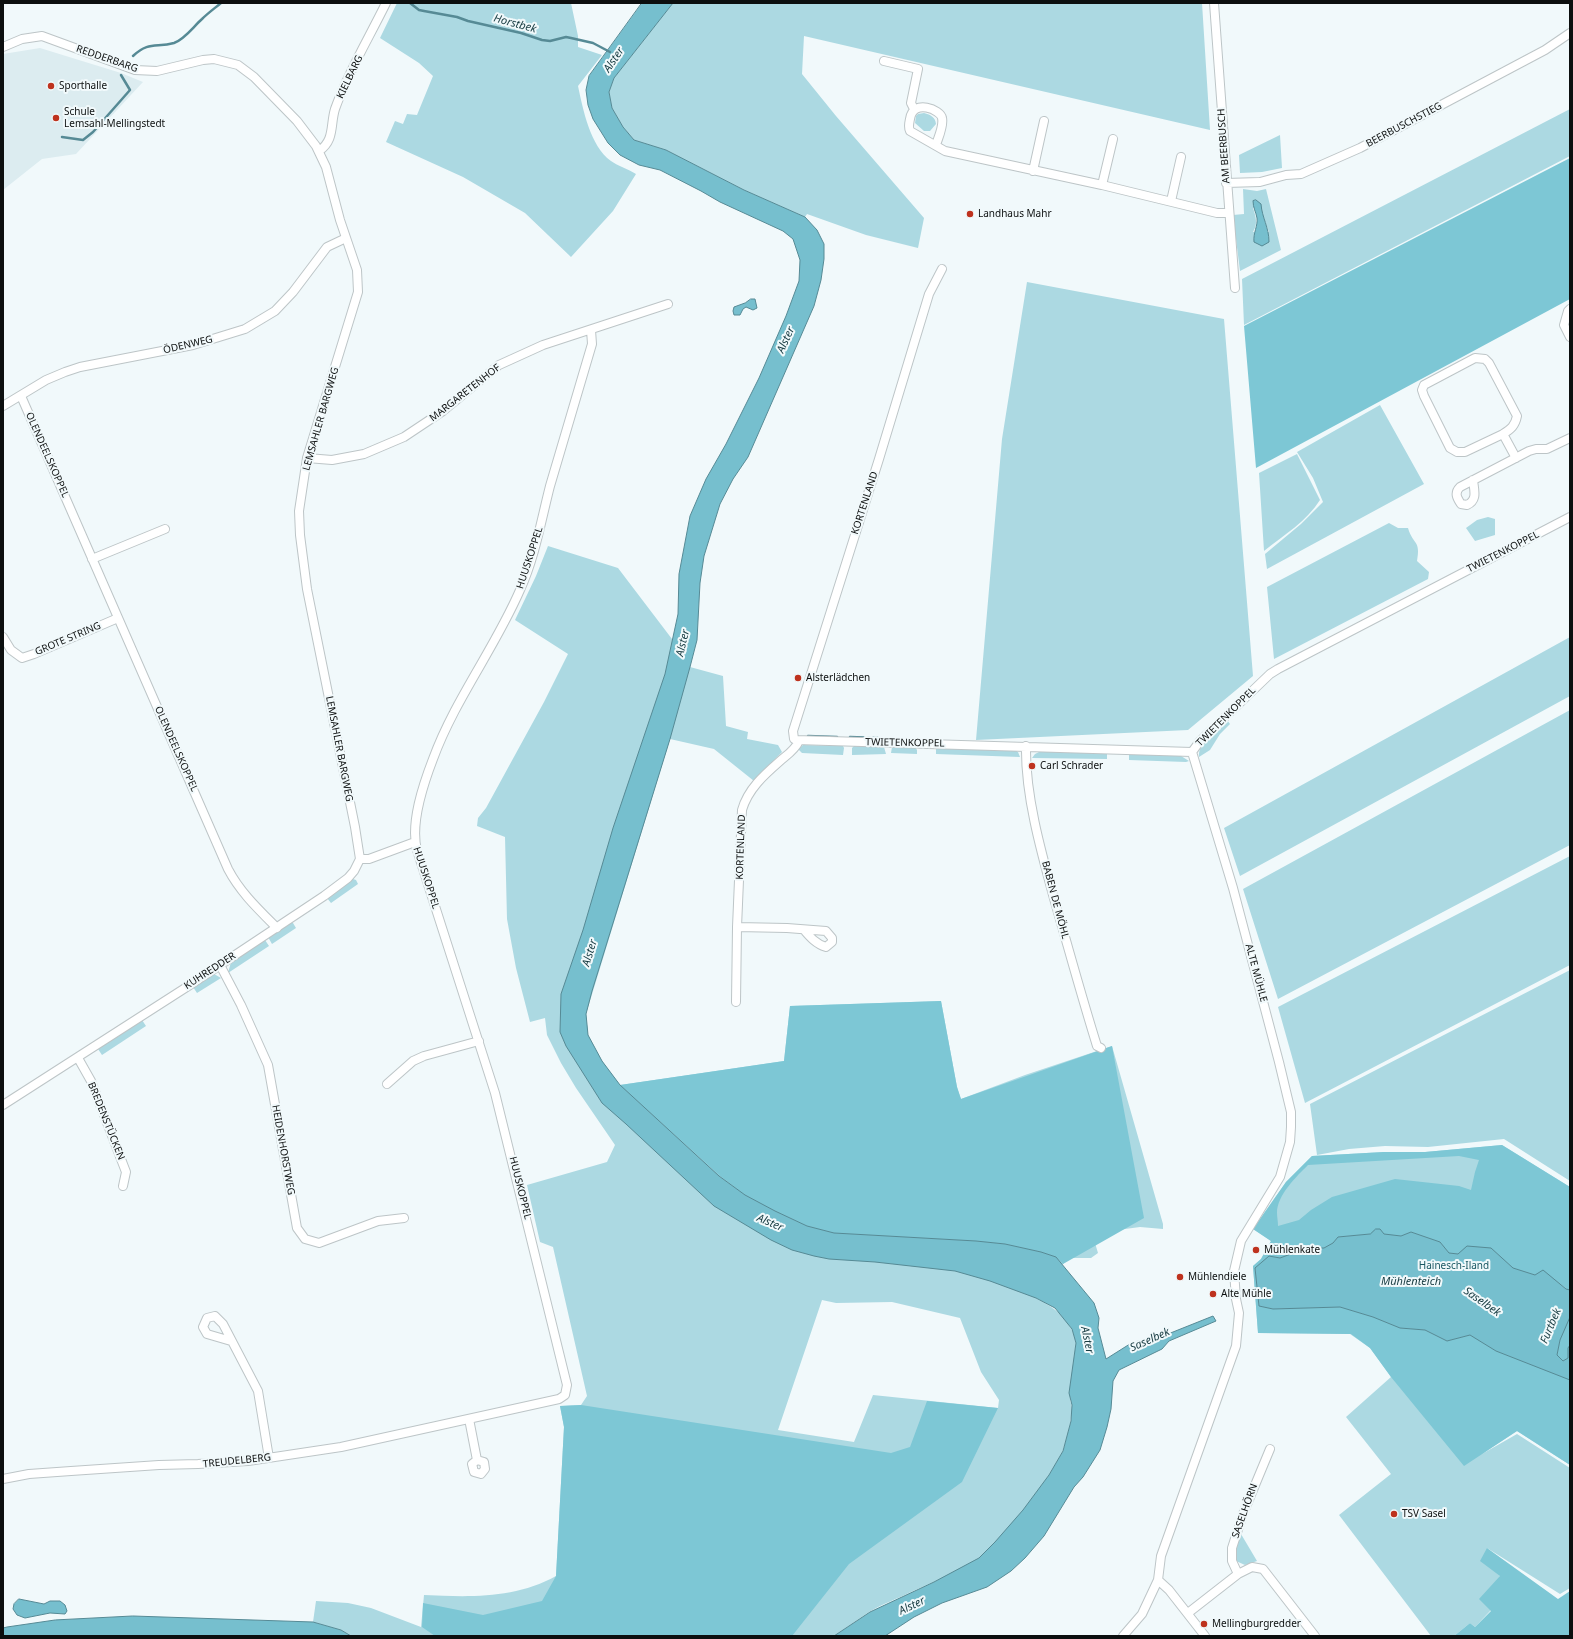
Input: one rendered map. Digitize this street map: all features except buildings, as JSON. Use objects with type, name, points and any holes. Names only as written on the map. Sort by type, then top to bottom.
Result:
[{"type":"street","name":"KIELBARG","points":[[319,150],[329,141],[334,112],[341,93],[386,3]]},
{"type":"street","name":"AM BEERBUSCH","points":[[1214,3],[1228,213],[1235,288]]},
{"type":"street","name":"BEERBUSCHSTIEG","points":[[1226,183],[1260,182],[1301,174],[1360,148],[1545,50],[1570,34]]},
{"type":"street","name":"REDDERBARG","points":[[3,47],[22,39],[42,36],[135,70],[157,71],[203,60],[214,59],[238,65],[254,76],[282,105],[309,135],[319,150]]},
{"type":"street","points":[[884,61],[918,69],[911,102],[914,108]]},
{"type":"street","points":[[914,108],[919,107],[938,111],[942,115],[943,121],[936,146]]},
{"type":"street","points":[[914,108],[911,113],[908,127],[910,131],[945,151],[1102,185],[1217,213],[1228,213]]},
{"type":"street","points":[[1033,171],[1044,121]]},
{"type":"street","points":[[1102,185],[1113,139]]},
{"type":"street","name":"LEMSAHLER BARGWEG","points":[[319,150],[326,167],[346,238],[357,270],[358,292],[308,458],[299,511],[300,535],[307,589],[360,859]]},
{"type":"street","points":[[1171,202],[1181,157]]},
{"type":"street","name":"ÖDENWEG","points":[[3,406],[46,380],[65,372],[193,345],[245,329],[276,311],[293,292],[327,247],[346,238]]},
{"type":"street","name":"KORTENLAND","points":[[736,1002],[736,927],[742,810],[745,799],[752,788],[793,750],[797,740],[793,731],[879,459],[929,294],[942,268]]},
{"type":"street","name":"MARGARETENHOF","points":[[308,458],[332,460],[364,454],[404,438],[442,411],[499,365],[544,345],[668,304]]},
{"type":"street","points":[[1570,309],[1564,325],[1570,337]]},
{"type":"street","name":"HUUSKOPPEL","points":[[565,1395],[567,1385],[501,1112],[415,842],[417,813],[423,789],[439,743],[451,716],[508,615],[529,569],[550,486],[592,344],[591,330]]},
{"type":"street","points":[[1476,358],[1485,358],[1516,416],[1516,423],[1513,428],[1503,434],[1465,452],[1457,452],[1450,448],[1424,396],[1422,390],[1424,385],[1476,358]]},
{"type":"street","name":"OLENDEELSKOPPEL","points":[[21,396],[228,869],[236,885],[277,928]]},
{"type":"street","points":[[1503,434],[1516,458]]},
{"type":"street","points":[[1473,480],[1536,449],[1547,450],[1570,438]]},
{"type":"street","name":"TWIETENKOPPEL","points":[[797,740],[1192,752],[1200,741],[1270,674],[1278,669],[1570,517]]},
{"type":"street","points":[[92,559],[165,529]]},
{"type":"street","name":"GROTE STRING","points":[[3,637],[11,650],[22,658],[118,618]]},
{"type":"street","name":"BABEN DE MÖHL","points":[[1026,746],[1031,796],[1045,865],[1097,1046],[1101,1048]]},
{"type":"street","name":"ALTE MÜHLE","points":[[1158,1580],[1162,1556],[1236,1346],[1239,1313],[1236,1299],[1234,1271],[1241,1241],[1280,1177],[1290,1142],[1291,1127],[1291,1112],[1279,1062],[1233,888],[1192,752]]},
{"type":"street","points":[[360,859],[369,859],[415,842]]},
{"type":"street","name":"KUHREDDER","points":[[3,1105],[220,966],[324,896],[348,878],[354,871],[360,859]]},
{"type":"street","points":[[736,927],[787,928],[804,930]]},
{"type":"street","name":"HEIDENHORSTWEG","points":[[220,966],[241,1005],[268,1065],[296,1228],[305,1238],[319,1243],[378,1222],[404,1218]]},
{"type":"street","points":[[387,1084],[418,1058],[479,1040]]},
{"type":"street","name":"BREDENSTÜCKEN","points":[[78,1058],[91,1081],[126,1172],[123,1186]]},
{"type":"street","points":[[231,1341],[258,1391],[269,1458]]},
{"type":"street","name":"TREUDELBERG","points":[[3,1479],[36,1474],[160,1465],[218,1463],[269,1458],[341,1447],[559,1399],[565,1395]]},
{"type":"street","points":[[469,1419],[478,1460]]},
{"type":"street","name":"SASELHÖRN","points":[[1238,1574],[1232,1561],[1232,1548],[1243,1514],[1270,1450]]},
{"type":"street","points":[[1188,1613],[1238,1574],[1252,1567],[1263,1570],[1315,1636]]},
{"type":"street","points":[[1123,1636],[1142,1614],[1158,1580],[1169,1590],[1205,1636]]},
{"type":"shaded area","name":"Schule Lemsahl-Mellingstedt","points":[[40,48],[121,73],[143,82],[76,154],[42,159],[3,190],[3,54]]},
{"type":"shaded area","points":[[1570,158],[1570,299],[1256,468],[1244,326]]},
{"type":"shaded area","points":[[941,1001],[957,1087],[961,1099],[1112,1046],[1144,1218],[1063,1264],[1056,1257],[1005,1244],[834,1233],[807,1226],[745,1195],[720,1176],[620,1085],[784,1061],[790,1006]]},
{"type":"shaded area","points":[[1502,1145],[1570,1187],[1570,1290],[1543,1271],[1535,1275],[1513,1268],[1491,1248],[1458,1254],[1449,1253],[1440,1242],[1411,1232],[1401,1236],[1370,1234],[1338,1237],[1333,1243],[1324,1248],[1307,1248],[1280,1258],[1269,1256],[1255,1268],[1259,1306],[1273,1309],[1340,1307],[1373,1317],[1400,1328],[1425,1330],[1447,1341],[1470,1335],[1496,1351],[1570,1380],[1570,1465],[1517,1431],[1464,1466],[1391,1377],[1370,1348],[1351,1334],[1258,1333],[1253,1266],[1261,1259],[1271,1241],[1253,1229],[1286,1182],[1312,1156],[1384,1152],[1425,1152]],"holes":[[[1459,1156],[1479,1160],[1471,1190],[1459,1186],[1395,1179],[1332,1197],[1311,1210],[1299,1220],[1278,1226],[1277,1213],[1280,1199],[1288,1186],[1308,1165]]]},
{"type":"shaded area","points":[[1570,1317],[1569,1357],[1563,1361],[1557,1355],[1560,1340]]},
{"type":"shaded area","points":[[927,1401],[998,1408],[962,1482],[849,1564],[792,1636],[435,1636],[422,1627],[423,1603],[483,1615],[542,1601],[556,1576],[564,1427],[560,1406],[581,1405],[891,1453],[910,1447]]},
{"type":"shaded area","points":[[1487,1548],[1558,1599],[1570,1591],[1570,1636],[1454,1636],[1470,1623],[1475,1627],[1491,1611],[1479,1599],[1500,1576],[1480,1561]]},
{"type":"green space","points":[[397,3],[571,3],[578,36],[578,47],[602,55],[578,86],[588,126],[598,146],[611,161],[636,174],[613,211],[571,257],[525,213],[463,177],[386,142],[395,121],[403,124],[407,114],[417,115],[433,76],[419,63],[380,38]]},
{"type":"green space","points":[[673,3],[1202,3],[1210,130],[804,36],[802,74],[836,116],[924,218],[918,248],[866,235],[807,214],[805,217],[744,190],[666,150],[634,140],[623,127],[612,108],[609,92],[614,78]]},
{"type":"green space","points":[[1570,109],[1570,156],[1244,325],[1242,279]]},
{"type":"green space","points":[[924,113],[935,120],[936,124],[930,131],[924,131],[915,123],[916,116]]},
{"type":"green space","points":[[1280,135],[1282,168],[1262,172],[1240,173],[1239,155]]},
{"type":"green space","points":[[1243,189],[1257,191],[1266,189],[1281,250],[1240,271],[1233,215],[1244,214]],"holes":[[[1261,204],[1261,211],[1269,232],[1253,232],[1256,226],[1253,208]]]},
{"type":"green space","points":[[1027,282],[1224,319],[1253,676],[1188,730],[976,740],[1002,439]]},
{"type":"green space","points":[[1380,405],[1424,484],[1267,569],[1265,554],[1301,524],[1323,502],[1313,478],[1297,452]]},
{"type":"green space","points":[[1297,454],[1320,500],[1309,515],[1264,551],[1259,473]]},
{"type":"green space","points":[[1488,517],[1495,519],[1495,535],[1475,541],[1466,528],[1477,520]]},
{"type":"green space","points":[[1389,523],[1398,528],[1408,528],[1418,549],[1417,561],[1429,572],[1428,579],[1274,659],[1267,587]]},
{"type":"green space","points":[[548,546],[618,568],[672,639],[690,667],[723,676],[726,726],[748,732],[747,739],[778,745],[782,752],[754,781],[714,749],[670,739],[586,1014],[588,1035],[602,1061],[620,1085],[784,1061],[790,1006],[941,1001],[957,1087],[961,1099],[1025,1075],[1112,1046],[1163,1224],[1163,1229],[1140,1227],[1110,1231],[1095,1243],[1098,1253],[1091,1258],[1070,1258],[1063,1264],[1036,1298],[1050,1306],[1067,1321],[1076,1343],[1070,1400],[1072,1411],[1065,1445],[1057,1462],[1025,1508],[1000,1538],[979,1558],[954,1573],[874,1609],[834,1636],[351,1636],[341,1630],[313,1622],[316,1601],[348,1603],[371,1608],[421,1627],[424,1595],[475,1596],[508,1593],[540,1584],[556,1576],[564,1427],[560,1406],[581,1405],[587,1396],[553,1247],[540,1242],[527,1185],[607,1162],[615,1145],[576,1088],[561,1063],[547,1035],[545,1018],[530,1022],[516,968],[507,919],[505,837],[477,826],[478,818],[486,808],[544,702],[568,654],[515,620],[536,576]],"holes":[[[822,1300],[836,1303],[892,1302],[960,1318],[981,1372],[999,1400],[998,1408],[873,1395],[854,1442],[778,1430]]]},
{"type":"green space","points":[[1570,637],[1570,696],[1240,876],[1224,828]]},
{"type":"green space","points":[[1570,710],[1570,845],[1278,999],[1243,889]]},
{"type":"green space","points":[[1227,720],[1230,724],[1220,734],[1210,750],[1199,757],[1199,752],[1204,742]]},
{"type":"green space","points":[[803,745],[843,746],[843,755],[802,753],[798,749]]},
{"type":"green space","points":[[854,746],[884,747],[886,754],[852,755],[852,748]]},
{"type":"green space","points":[[892,747],[915,747],[917,754],[891,753]]},
{"type":"green space","points":[[936,749],[1015,750],[1018,752],[1020,757],[936,754]]},
{"type":"green space","points":[[1041,751],[1107,753],[1107,759],[1032,758],[1035,754]]},
{"type":"green space","points":[[1129,754],[1181,756],[1189,761],[1129,760]]},
{"type":"green space","points":[[1570,856],[1570,965],[1305,1103],[1278,1007]]},
{"type":"green space","points":[[353,879],[356,880],[358,884],[331,903],[327,898]]},
{"type":"green space","points":[[293,923],[296,928],[272,944],[268,937]]},
{"type":"green space","points":[[265,940],[269,946],[228,973],[231,962]]},
{"type":"green space","points":[[1570,970],[1570,1181],[1504,1139],[1428,1147],[1385,1146],[1349,1149],[1317,1155],[1310,1104]]},
{"type":"green space","points":[[214,974],[221,978],[197,993],[193,987]]},
{"type":"green space","points":[[142,1020],[146,1026],[102,1055],[98,1049]]},
{"type":"green space","name":"Hainesch-Iland","points":[[1502,1145],[1570,1187],[1570,1465],[1517,1431],[1482,1454],[1517,1434],[1570,1468],[1570,1588],[1560,1594],[1487,1548],[1500,1576],[1491,1610],[1475,1627],[1470,1623],[1454,1636],[1431,1636],[1339,1515],[1391,1474],[1346,1417],[1391,1377],[1370,1348],[1350,1334],[1258,1333],[1253,1266],[1261,1259],[1271,1241],[1253,1229],[1286,1182],[1312,1156],[1384,1152],[1425,1152]]},
{"type":"green space","points":[[1241,1534],[1257,1561],[1245,1565],[1236,1561],[1235,1550]]},
{"type":"water","points":[[642,3],[673,3],[614,78],[609,92],[612,108],[623,127],[634,140],[666,150],[744,190],[805,217],[817,230],[824,244],[824,259],[821,280],[814,306],[748,457],[733,479],[720,504],[704,556],[700,583],[697,640],[670,739],[592,991],[586,1014],[588,1035],[602,1061],[620,1085],[719,1176],[745,1195],[807,1226],[834,1233],[1005,1244],[1056,1257],[1094,1303],[1099,1318],[1098,1328],[1106,1359],[1133,1342],[1158,1338],[1213,1316],[1216,1321],[1169,1341],[1162,1349],[1119,1370],[1113,1381],[1111,1409],[1100,1450],[1083,1477],[1074,1487],[1044,1536],[1025,1558],[1011,1571],[987,1587],[942,1603],[914,1617],[885,1636],[834,1636],[870,1612],[934,1582],[979,1558],[1023,1510],[1049,1475],[1063,1451],[1071,1421],[1072,1405],[1069,1393],[1076,1343],[1072,1329],[1055,1308],[1036,1298],[990,1281],[955,1271],[875,1262],[829,1259],[792,1250],[771,1240],[714,1206],[602,1103],[566,1046],[560,1032],[561,994],[583,930],[613,828],[665,674],[678,614],[679,574],[690,516],[706,479],[726,444],[759,378],[786,316],[799,281],[800,260],[793,239],[783,231],[720,202],[660,170],[639,165],[620,155],[608,143],[593,119],[588,105],[586,90],[589,76]]},
{"type":"water","points":[[1256,200],[1261,204],[1269,237],[1269,242],[1262,246],[1254,242],[1257,216],[1253,206],[1253,201]]},
{"type":"water","points":[[751,299],[755,299],[757,308],[753,310],[746,307],[740,315],[734,315],[734,307]]},
{"type":"water","name":"Mühlenteich","points":[[1376,1229],[1380,1229],[1384,1234],[1401,1236],[1411,1232],[1440,1242],[1449,1253],[1458,1254],[1467,1246],[1491,1248],[1513,1268],[1535,1275],[1543,1270],[1566,1289],[1570,1290],[1570,1317],[1560,1340],[1557,1355],[1563,1361],[1568,1358],[1568,1348],[1570,1345],[1570,1380],[1496,1351],[1470,1335],[1447,1341],[1425,1330],[1400,1328],[1373,1317],[1340,1307],[1273,1309],[1259,1306],[1255,1268],[1269,1256],[1280,1258],[1307,1248],[1324,1248],[1333,1243],[1338,1237],[1370,1234]]},
{"type":"water","points":[[19,1599],[44,1604],[50,1601],[60,1601],[65,1605],[67,1611],[65,1614],[50,1613],[25,1618],[17,1615],[13,1609],[14,1604]]},
{"type":"water","points":[[133,1616],[313,1622],[341,1630],[351,1636],[3,1636],[3,1628],[7,1627],[55,1620]]},
{"type":"waterway","name":"Horstbek","points":[[133,56],[144,48],[178,41],[221,3]]},
{"type":"waterway","name":"Horstbek","points":[[410,3],[419,10],[457,17],[468,21],[521,33],[542,40],[550,41],[566,37],[593,43],[610,52]]},
{"type":"waterway","name":"Horstbek","points":[[62,137],[83,140],[93,132],[130,90],[121,75]]},
{"type":"waterway","points":[[808,736],[837,737]]},
{"type":"waterway","points":[[850,737],[878,738]]},
{"type":"place","name":"Sporthalle","points":[[51,86]]},
{"type":"place","name":"Schule Lemsahl-Mellingstedt","points":[[56,118]]},
{"type":"place","name":"Landhaus Mahr","points":[[970,214]]},
{"type":"place","name":"Alsterlädchen","points":[[798,678]]},
{"type":"place","name":"Carl Schrader","points":[[1032,766]]},
{"type":"place","name":"Mühlenkate","points":[[1256,1250]]},
{"type":"place","name":"Mühlendiele","points":[[1180,1277]]},
{"type":"place","name":"Alte Mühle","points":[[1213,1294]]},
{"type":"place","name":"TSV Sasel","points":[[1394,1514]]},
{"type":"place","name":"Mellingburgredder","points":[[1204,1624]]},
{"type":"water label","name":"Alster","points":[[614,60]]},
{"type":"water label","name":"Alster","points":[[786,340]]},
{"type":"water label","name":"Alster","points":[[683,643]]},
{"type":"water label","name":"Alster","points":[[590,953]]},
{"type":"water label","name":"Alster","points":[[770,1223]]},
{"type":"water label","name":"Saselbek","points":[[1482,1302]]},
{"type":"water label","name":"Furtbek","points":[[1551,1326]]},
{"type":"water label","name":"Alster","points":[[1087,1340]]},
{"type":"water label","name":"Saselbek","points":[[1150,1340]]},
{"type":"water label","name":"Alster","points":[[912,1606]]}]
